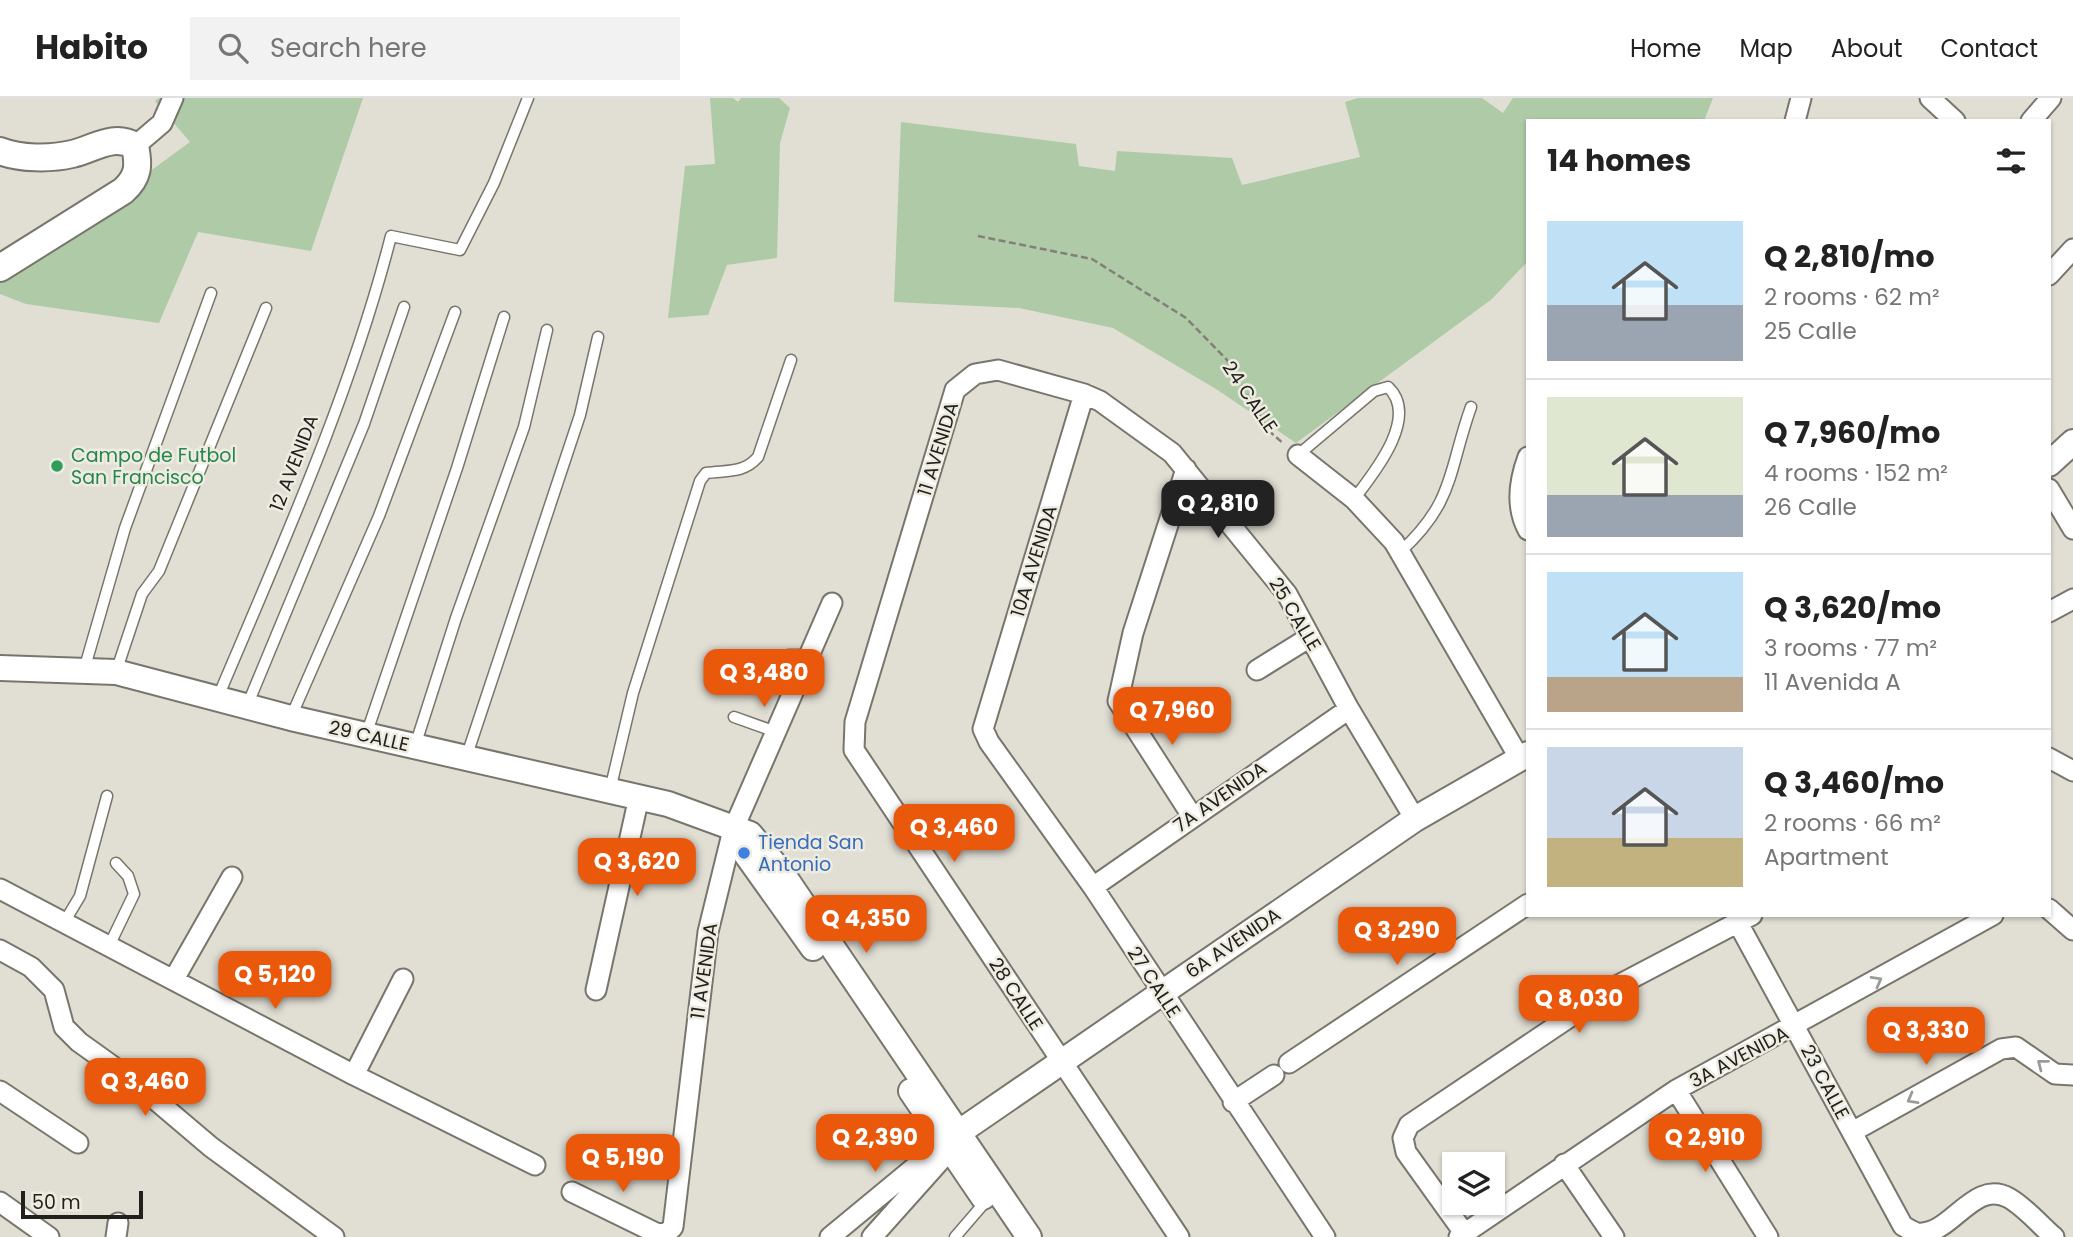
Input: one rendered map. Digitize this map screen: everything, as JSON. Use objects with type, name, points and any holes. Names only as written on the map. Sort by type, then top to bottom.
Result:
[{"type":"main road","points":[[0,151],[32,157],[70,155],[117,139],[135,146],[139,162],[133,182],[0,268]]},
{"type":"street","points":[[135,146],[162,123],[173,98]]},
{"type":"street","points":[[1796,119],[1801,98]]},
{"type":"street","points":[[1930,98],[1953,119]]},
{"type":"street","points":[[2033,119],[2052,98]]},
{"type":"street","points":[[2051,273],[2073,249]]},
{"type":"street","name":"25 CALLE","points":[[955,390],[975,374],[998,370],[1084,394],[1100,401],[1172,453],[1287,594],[1349,709],[1415,819]]},
{"type":"street","name":"11 AVENIDA","points":[[854,750],[855,722],[955,390]]},
{"type":"street","name":"10A AVENIDA","points":[[983,729],[1084,394]]},
{"type":"street","points":[[2051,462],[2073,442]]},
{"type":"street","points":[[1298,455],[1354,499],[1400,552],[1524,756]]},
{"type":"street","points":[[1526,465],[1520,489],[1520,515],[1526,526]]},
{"type":"street","points":[[1186,468],[1133,633],[1118,701],[1192,816]]},
{"type":"street","points":[[2051,492],[2073,529]]},
{"type":"street","points":[[2051,611],[2073,598]]},
{"type":"street","name":"11 AVENIDA","points":[[572,1192],[658,1234],[667,1233],[673,1227],[708,932],[733,831],[832,603]]},
{"type":"street","points":[[1256,670],[1310,637]]},
{"type":"street","name":"29 CALLE","points":[[0,668],[116,672],[366,736],[639,797],[706,817],[733,831],[750,834],[784,876],[952,1142]]},
{"type":"street","name":"7A AVENIDA","points":[[1093,887],[1349,709]]},
{"type":"street","name":"27 CALLE","points":[[983,729],[989,742],[1093,887],[1160,992],[1325,1237]]},
{"type":"street","name":"28 CALLE","points":[[854,750],[1179,1237]]},
{"type":"street","name":"6A AVENIDA","points":[[952,1142],[1160,992],[1415,819],[1524,756]]},
{"type":"street","points":[[2051,759],[2073,771]]},
{"type":"street","points":[[596,990],[639,797]]},
{"type":"street","points":[[174,979],[232,877]]},
{"type":"street","points":[[0,889],[354,1075],[535,1165]]},
{"type":"street","points":[[1233,1102],[1526,905]]},
{"type":"street","points":[[2051,911],[2073,930]]},
{"type":"street","name":"3A AVENIDA","points":[[1463,1236],[1564,1164],[1676,1090],[1989,917]]},
{"type":"street","points":[[1463,1236],[1406,1152],[1404,1138],[1409,1125],[1613,988],[1745,919]]},
{"type":"street","name":"23 CALLE","points":[[1745,919],[1796,1026],[1903,1226],[1925,1234]]},
{"type":"street","points":[[0,950],[31,967],[54,990],[64,1027],[79,1042],[132,1080],[211,1147],[334,1237]]},
{"type":"street","points":[[354,1075],[403,979]]},
{"type":"street","points":[[1852,1132],[2001,1049],[2016,1047],[2056,1074],[2072,1076]]},
{"type":"street","points":[[1676,1090],[1768,1237]]},
{"type":"street","points":[[0,1091],[78,1143]]},
{"type":"street","points":[[952,1142],[1010,1237]]},
{"type":"street","points":[[830,1237],[952,1142]]},
{"type":"street","points":[[872,1237],[952,1142]]},
{"type":"street","points":[[952,1142],[1028,1237]]},
{"type":"street","points":[[1564,1164],[1614,1237]]},
{"type":"street","points":[[1925,1234],[1982,1197],[1994,1194],[2008,1197],[2054,1237]]},
{"type":"street","points":[[0,1202],[49,1237]]},
{"type":"lane","name":"12 AVENIDA","points":[[217,697],[269,575],[374,301],[391,236],[460,250],[494,183],[528,98]]},
{"type":"lane","points":[[83,670],[125,528],[211,293]]},
{"type":"lane","points":[[247,706],[364,424],[404,307]]},
{"type":"lane","points":[[116,672],[142,594],[159,571],[266,308]]},
{"type":"lane","points":[[291,718],[379,516],[455,312]]},
{"type":"lane","points":[[366,736],[453,481],[504,317]]},
{"type":"lane","points":[[414,747],[456,618],[524,428],[547,330]]},
{"type":"lane","points":[[466,758],[580,415],[598,337]]},
{"type":"lane","points":[[609,790],[633,693],[700,481],[706,473],[734,472],[750,466],[758,457],[791,360]]},
{"type":"lane","points":[[1298,455],[1374,391],[1388,387],[1396,395],[1401,410],[1382,463],[1354,499]]},
{"type":"lane","points":[[1400,552],[1424,530],[1444,497],[1471,407]]},
{"type":"lane","points":[[777,685],[781,665],[788,655],[809,655]]},
{"type":"lane","points":[[734,717],[776,732]]},
{"type":"lane","points":[[65,921],[80,896],[107,796]]},
{"type":"lane","points":[[109,946],[134,894],[128,876],[116,863]]},
{"type":"lane","points":[[954,1237],[986,1201]]},
{"type":"path","name":"24 CALLE","points":[[978,236],[1092,259],[1186,318],[1227,360],[1269,431],[1298,455]]},
{"type":"green space","points":[[159,98],[363,98],[311,251],[198,232],[159,323],[26,304],[0,294],[0,281],[190,142],[155,101]]},
{"type":"green space","points":[[710,98],[733,98],[738,102],[741,98],[779,98],[790,108],[780,143],[777,258],[727,265],[708,315],[668,318],[685,166],[715,164]]},
{"type":"green space","points":[[1358,98],[1482,98],[1503,113],[1513,98],[1713,98],[1705,119],[1526,119],[1526,263],[1492,299],[1296,443],[1216,389],[1113,328],[1019,308],[894,302],[901,122],[1076,144],[1079,166],[1115,171],[1117,151],[1232,158],[1242,185],[1360,157],[1345,102]]},
{"type":"place","name":"Campo de Futbol San Francisco","points":[[57,466]]},
{"type":"place","name":"Tienda San Antonio","points":[[744,853]]}]
